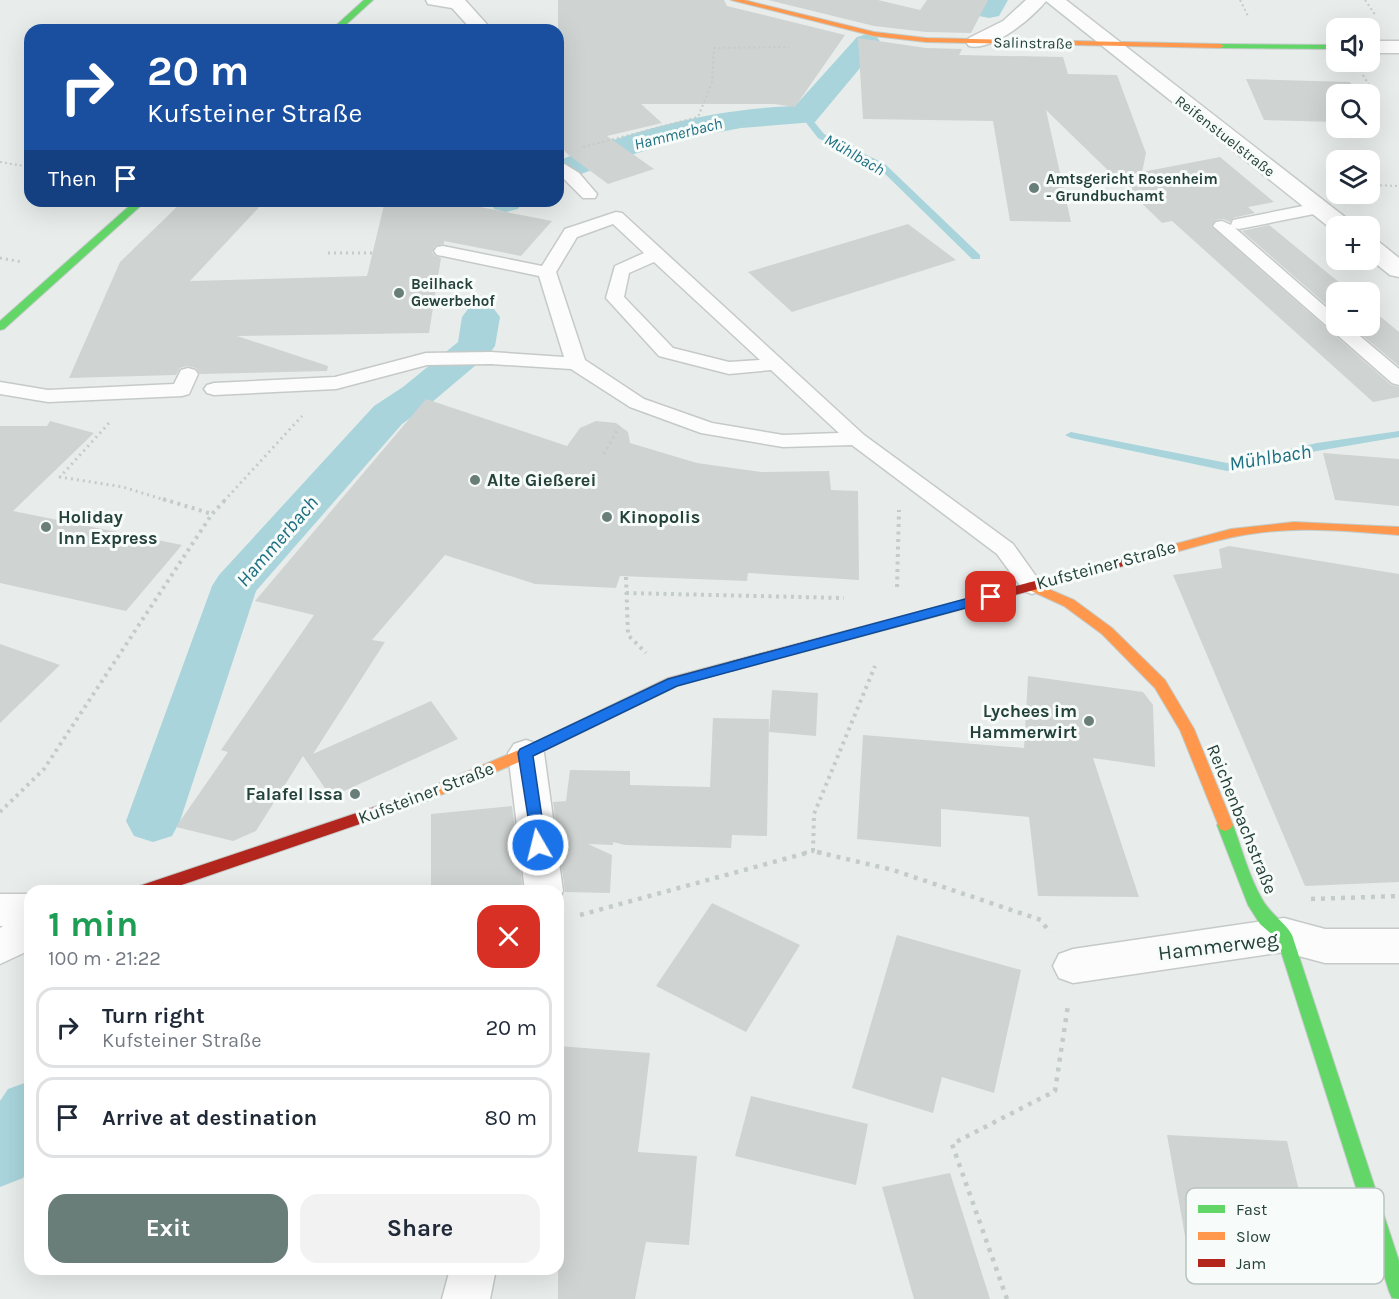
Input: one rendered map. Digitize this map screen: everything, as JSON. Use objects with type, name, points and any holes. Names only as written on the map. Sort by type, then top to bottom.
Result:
[{"type":"street","points":[[342,24],[369,0]]},
{"type":"street","points":[[435,0],[458,3],[477,24]]},
{"type":"street","name":"Salinstraße","points":[[735,0],[874,34],[976,42],[1326,47]]},
{"type":"street","points":[[976,42],[1010,25],[1037,0]]},
{"type":"street","name":"Reifenstuelstraße","points":[[1054,0],[1108,45],[1329,216]]},
{"type":"street","points":[[1380,47],[1399,47]]},
{"type":"street","points":[[0,327],[134,207]]},
{"type":"street","points":[[1380,256],[1399,270]]},
{"type":"street","name":"Kufsteiner Straße","points":[[163,885],[403,804],[526,753],[673,682],[1232,532],[1325,527],[1399,531]]},
{"type":"street","name":"Reichenbachstraße","points":[[1032,586],[1069,603],[1107,631],[1160,684],[1187,729],[1254,900],[1266,920],[1284,935],[1366,1188]]},
{"type":"street","points":[[526,753],[543,885]]},
{"type":"street","points":[[0,910],[24,910]]},
{"type":"street","points":[[0,947],[24,935]]},
{"type":"street","name":"Hammerweg","points":[[1073,966],[1284,935],[1325,946],[1399,946]]},
{"type":"street","name":"Reichenbachstraße","points":[[1384,1245],[1399,1291]]},
{"type":"street","points":[[466,1299],[472,1275]]},
{"type":"lane","points":[[564,169],[589,194]]},
{"type":"lane","points":[[1318,208],[1230,225],[1326,315]]},
{"type":"lane","points":[[576,363],[547,272],[570,233],[616,217],[857,439],[1005,549],[1032,586]]},
{"type":"lane","points":[[443,251],[547,272]]},
{"type":"lane","points":[[656,254],[621,270],[615,298],[666,352],[729,368],[776,364]]},
{"type":"lane","points":[[1349,336],[1399,380]]},
{"type":"lane","points":[[214,389],[336,382],[426,359],[490,358],[576,363],[637,403],[708,429],[783,441],[857,439]]},
{"type":"lane","points":[[0,388],[48,396],[182,390],[188,374]]},
{"type":"path","points":[[578,148],[698,117],[712,82],[714,48],[789,48]]},
{"type":"path","points":[[1361,72],[1381,105]]},
{"type":"path","points":[[0,162],[24,166]]},
{"type":"path","points":[[1380,185],[1399,186]]},
{"type":"path","points":[[328,253],[373,252]]},
{"type":"path","points":[[0,258],[23,262]]},
{"type":"path","points":[[0,812],[44,769],[212,513],[336,382]]},
{"type":"path","points":[[126,393],[114,418],[60,477],[123,487],[212,513]]},
{"type":"path","points":[[604,454],[624,420]]},
{"type":"path","points":[[897,588],[899,507],[909,511]]},
{"type":"path","points":[[626,577],[628,635],[673,682]]},
{"type":"path","points":[[626,593],[850,598]]},
{"type":"path","points":[[813,851],[814,814],[879,656],[867,629]]},
{"type":"path","points":[[576,916],[596,908],[813,851],[893,870],[1041,920],[1073,966],[1055,1091],[952,1144],[1007,1299]]},
{"type":"path","points":[[1254,900],[1399,896]]},
{"type":"building","points":[[558,0],[724,0],[727,6],[845,35],[795,107],[774,104],[641,104],[662,123],[607,136],[654,169],[608,184],[564,150],[564,24],[558,24]]},
{"type":"building","points":[[768,0],[878,0],[920,10],[927,0],[988,0],[971,33],[926,32],[874,26]]},
{"type":"building","points":[[858,38],[926,48],[962,49],[959,55],[1063,57],[1068,74],[1117,75],[1146,153],[1142,172],[1220,157],[1274,202],[1248,207],[1255,213],[1233,218],[1230,222],[1223,219],[1216,220],[1211,226],[1326,328],[1326,336],[1336,336],[1391,385],[1399,387],[1399,397],[1373,402],[1172,221],[1162,223],[1046,110],[1071,222],[1010,221],[993,121],[863,119]]},
{"type":"building","points":[[1246,79],[1350,82],[1351,84],[1326,84],[1326,122],[1264,120]]},
{"type":"building","points":[[177,207],[259,207],[190,281],[367,276],[384,207],[480,207],[552,221],[521,256],[444,241],[444,244],[435,246],[432,252],[441,258],[429,333],[237,336],[328,366],[327,371],[200,374],[196,368],[187,366],[180,368],[176,375],[69,378],[120,262]]},
{"type":"building","points":[[908,224],[956,260],[792,312],[748,272]]},
{"type":"building","points":[[1269,225],[1339,282],[1326,282],[1326,304],[1242,231]]},
{"type":"building","points":[[1380,316],[1399,332],[1399,366],[1363,336],[1380,336]]},
{"type":"building","points":[[426,399],[567,446],[580,428],[596,421],[616,423],[628,432],[630,443],[697,463],[761,472],[829,471],[831,490],[858,491],[859,580],[748,573],[747,581],[620,576],[616,588],[535,584],[445,555],[372,640],[385,642],[313,754],[431,701],[458,739],[331,797],[303,756],[256,831],[233,841],[176,827],[228,752],[221,750],[314,615],[255,601]]},
{"type":"building","name":"Holiday Inn Express","points":[[50,421],[94,433],[13,511],[182,545],[126,611],[0,583],[0,426],[47,426]]},
{"type":"building","points":[[1323,453],[1399,459],[1399,506],[1335,500]]},
{"type":"building","points":[[1229,546],[1399,574],[1399,882],[1305,886],[1173,575],[1222,568],[1219,549]]},
{"type":"building","points":[[0,644],[60,665],[0,723]]},
{"type":"building","points":[[1028,676],[1143,692],[1153,705],[1155,767],[1093,758],[1139,897],[1038,896],[1029,817],[941,809],[941,847],[857,839],[863,735],[1024,748]]},
{"type":"building","points":[[772,690],[818,693],[816,736],[769,732]]},
{"type":"building","points":[[713,718],[769,719],[767,836],[732,835],[731,848],[625,845],[613,842],[613,845],[588,844],[612,855],[610,893],[565,892],[553,802],[566,801],[570,770],[630,771],[630,785],[710,787]]},
{"type":"building","points":[[512,806],[522,885],[431,885],[431,814]]},
{"type":"building","points":[[712,903],[800,945],[746,1032],[656,986]]},
{"type":"building","points":[[897,935],[1021,970],[994,1093],[942,1077],[933,1113],[852,1088]]},
{"type":"building","points":[[564,1046],[650,1053],[638,1152],[697,1156],[689,1245],[646,1242],[635,1299],[558,1299],[558,1275],[564,1275]]},
{"type":"building","points":[[751,1096],[868,1124],[856,1185],[735,1156]]},
{"type":"building","points":[[1167,1135],[1287,1141],[1298,1188],[1186,1188],[1186,1241]]},
{"type":"building","points":[[950,1173],[990,1299],[914,1299],[882,1187]]},
{"type":"waterway","name":"Mühlbach","points":[[989,10],[995,0]]},
{"type":"waterway","name":"Hammerbach","points":[[564,170],[617,149],[678,131],[741,119],[804,115],[867,43]]},
{"type":"waterway","name":"Mühlbach","points":[[804,115],[821,136],[882,166],[976,257]]},
{"type":"waterway","name":"Hammerbach","points":[[153,821],[235,586],[388,415],[417,395],[476,346],[481,317]]},
{"type":"waterway","name":"Mühlbach","points":[[1071,435],[1227,467],[1317,447],[1399,434]]},
{"type":"waterway","name":"Hammerbach","points":[[0,1156],[24,1119]]},
{"type":"traffic: fast","points":[[342,24],[369,0]]},
{"type":"traffic: fast","points":[[1220,46],[1326,47]]},
{"type":"traffic: fast","points":[[0,327],[134,207]]},
{"type":"traffic: fast","points":[[1225,825],[1254,900],[1266,919],[1284,935],[1366,1188]]},
{"type":"traffic: fast","points":[[1384,1245],[1399,1291]]},
{"type":"traffic: slow","points":[[735,0],[874,34],[926,40],[1220,46]]},
{"type":"traffic: slow","points":[[1168,550],[1223,535],[1272,527],[1336,527],[1399,531]]},
{"type":"traffic: slow","points":[[1032,586],[1069,603],[1107,631],[1160,684],[1187,729],[1225,825]]},
{"type":"traffic: slow","points":[[419,798],[526,753],[673,682],[732,666]]},
{"type":"traffic: jam","points":[[732,666],[1168,550]]},
{"type":"traffic: jam","points":[[163,885],[419,798]]},
{"type":"place","name":"Amtsgericht Rosenheim - Grundbuchamt","points":[[1034,188]]},
{"type":"place","name":"Beilhack Gewerbehof","points":[[399,293]]},
{"type":"place","name":"Alte Gießerei","points":[[475,480]]},
{"type":"place","name":"Kinopolis","points":[[607,517]]},
{"type":"place","name":"Holiday Inn Express","points":[[46,527]]},
{"type":"place","name":"Lychees im Hammerwirt","points":[[1089,721]]},
{"type":"place","name":"Falafel Issa","points":[[355,794]]},
{"type":"route","points":[[538,845],[526,753],[673,682],[991,597]]}]
